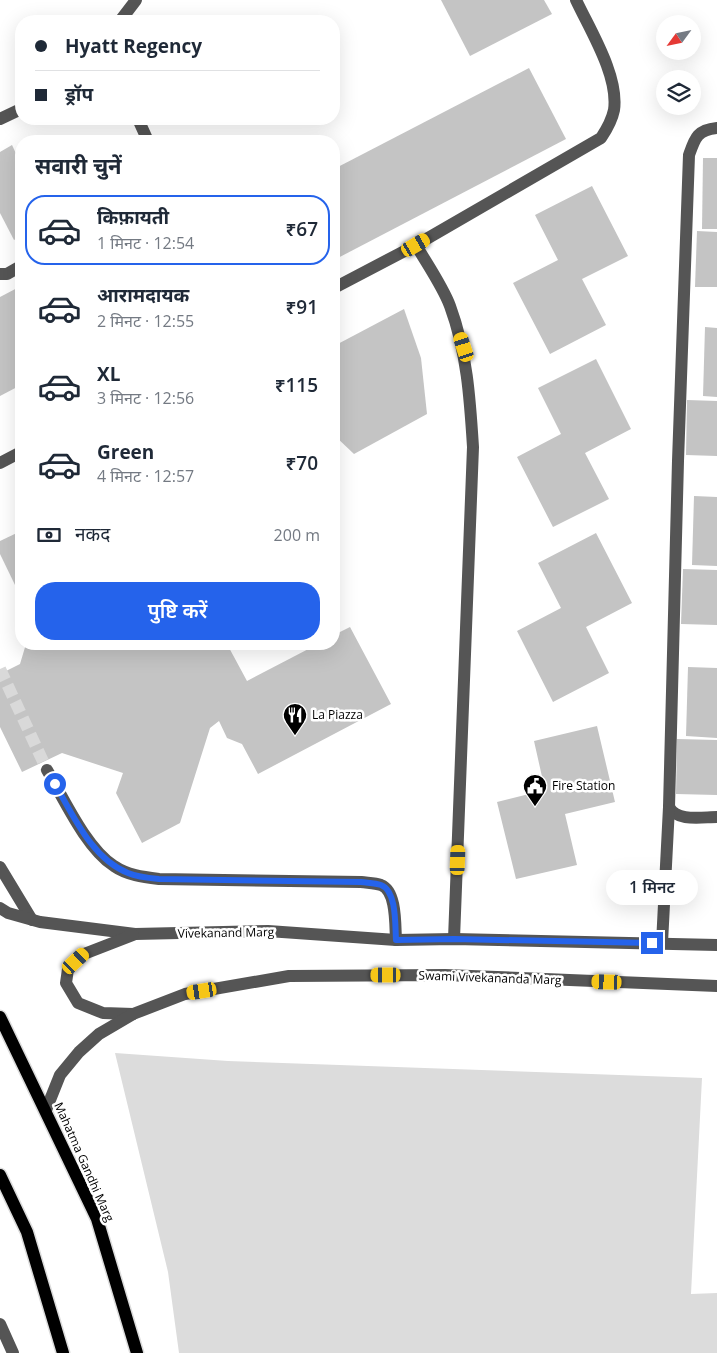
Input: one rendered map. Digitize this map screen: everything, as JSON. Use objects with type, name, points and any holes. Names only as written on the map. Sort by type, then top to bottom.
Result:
[{"type":"main road","name":"Mahatma Gandhi Marg","points":[[0,1017],[97,1220],[137,1353]]},
{"type":"main road","points":[[0,1175],[28,1232],[62,1353]]},
{"type":"street","points":[[125,15],[136,0]]},
{"type":"street","points":[[340,285],[416,245],[601,138],[614,110],[614,94],[605,62],[576,0]]},
{"type":"street","points":[[0,119],[15,112]]},
{"type":"street","points":[[662,943],[669,807],[689,155],[695,137],[702,132],[717,128]]},
{"type":"street","points":[[416,245],[450,304],[464,347],[474,446],[454,939],[717,945]]},
{"type":"street","points":[[0,274],[7,274],[15,269]]},
{"type":"street","points":[[0,463],[15,455]]},
{"type":"street","points":[[48,770],[78,825],[89,840],[114,866],[128,874],[159,879],[361,882],[380,885],[389,893],[394,906],[396,940]]},
{"type":"street","points":[[669,807],[676,815],[686,817],[717,817]]},
{"type":"street","points":[[0,867],[32,920]]},
{"type":"street","name":"Vivekanand Marg","points":[[0,908],[8,913],[40,922],[136,934],[268,931],[396,940],[454,939]]},
{"type":"street","points":[[133,1014],[104,1013],[78,1003],[66,983],[68,969],[84,954],[136,934]]},
{"type":"street","name":"Swami Vivekananda Marg","points":[[46,1110],[60,1075],[79,1052],[99,1034],[133,1014],[185,994],[288,976],[445,975],[717,986]]},
{"type":"street","points":[[0,1324],[13,1353]]},
{"type":"shaded area","points":[[115,1053],[228,1061],[702,1078],[691,1294],[717,1293],[717,1353],[179,1353],[168,1272]]},
{"type":"building","points":[[441,0],[544,0],[552,14],[470,56]]},
{"type":"building","points":[[529,68],[566,139],[340,257],[340,166]]},
{"type":"building","points":[[12,145],[15,151],[14,240],[0,213],[0,152]]},
{"type":"building","points":[[703,158],[717,158],[717,229],[702,229]]},
{"type":"building","points":[[592,186],[628,256],[582,279],[606,325],[550,354],[513,283],[558,260],[535,215]]},
{"type":"building","points":[[697,231],[717,232],[717,287],[695,287]]},
{"type":"building","points":[[15,289],[15,388],[0,396],[0,297]]},
{"type":"building","points":[[404,309],[421,358],[427,414],[354,454],[340,441],[340,343]]},
{"type":"building","points":[[705,327],[717,328],[717,397],[703,396]]},
{"type":"building","points":[[596,359],[631,429],[585,453],[609,499],[553,527],[517,457],[561,434],[538,388]]},
{"type":"building","points":[[687,400],[717,401],[717,456],[686,455]]},
{"type":"building","points":[[694,496],[717,497],[717,566],[692,565]]},
{"type":"building","points":[[596,533],[632,603],[586,627],[609,673],[553,702],[517,631],[561,608],[538,563]]},
{"type":"building","points":[[15,534],[15,585],[0,554],[0,541]]},
{"type":"building","points":[[683,569],[717,570],[717,625],[681,624]]},
{"type":"building","points":[[350,627],[391,704],[258,774],[242,744],[227,738],[219,721],[210,728],[180,823],[142,843],[116,793],[123,773],[62,753],[22,772],[0,727],[0,674],[20,664],[24,650],[230,650],[247,681],[306,650],[340,650],[340,632]]},
{"type":"building","points":[[688,667],[717,668],[717,738],[686,736]]},
{"type":"building","points":[[597,726],[615,802],[565,814],[577,865],[516,879],[497,802],[545,790],[534,741]]},
{"type":"building","points":[[677,739],[717,740],[717,795],[676,794]]},
{"type":"tunnel","points":[[0,669],[47,770]]},
{"type":"place","name":"La Piazza","points":[[295,736]]},
{"type":"place","name":"Fire Station","points":[[535,807]]},
{"type":"route","points":[[55,784],[78,825],[89,840],[114,866],[128,874],[159,879],[361,882],[380,885],[389,893],[394,906],[396,940],[454,939],[652,943]]}]
